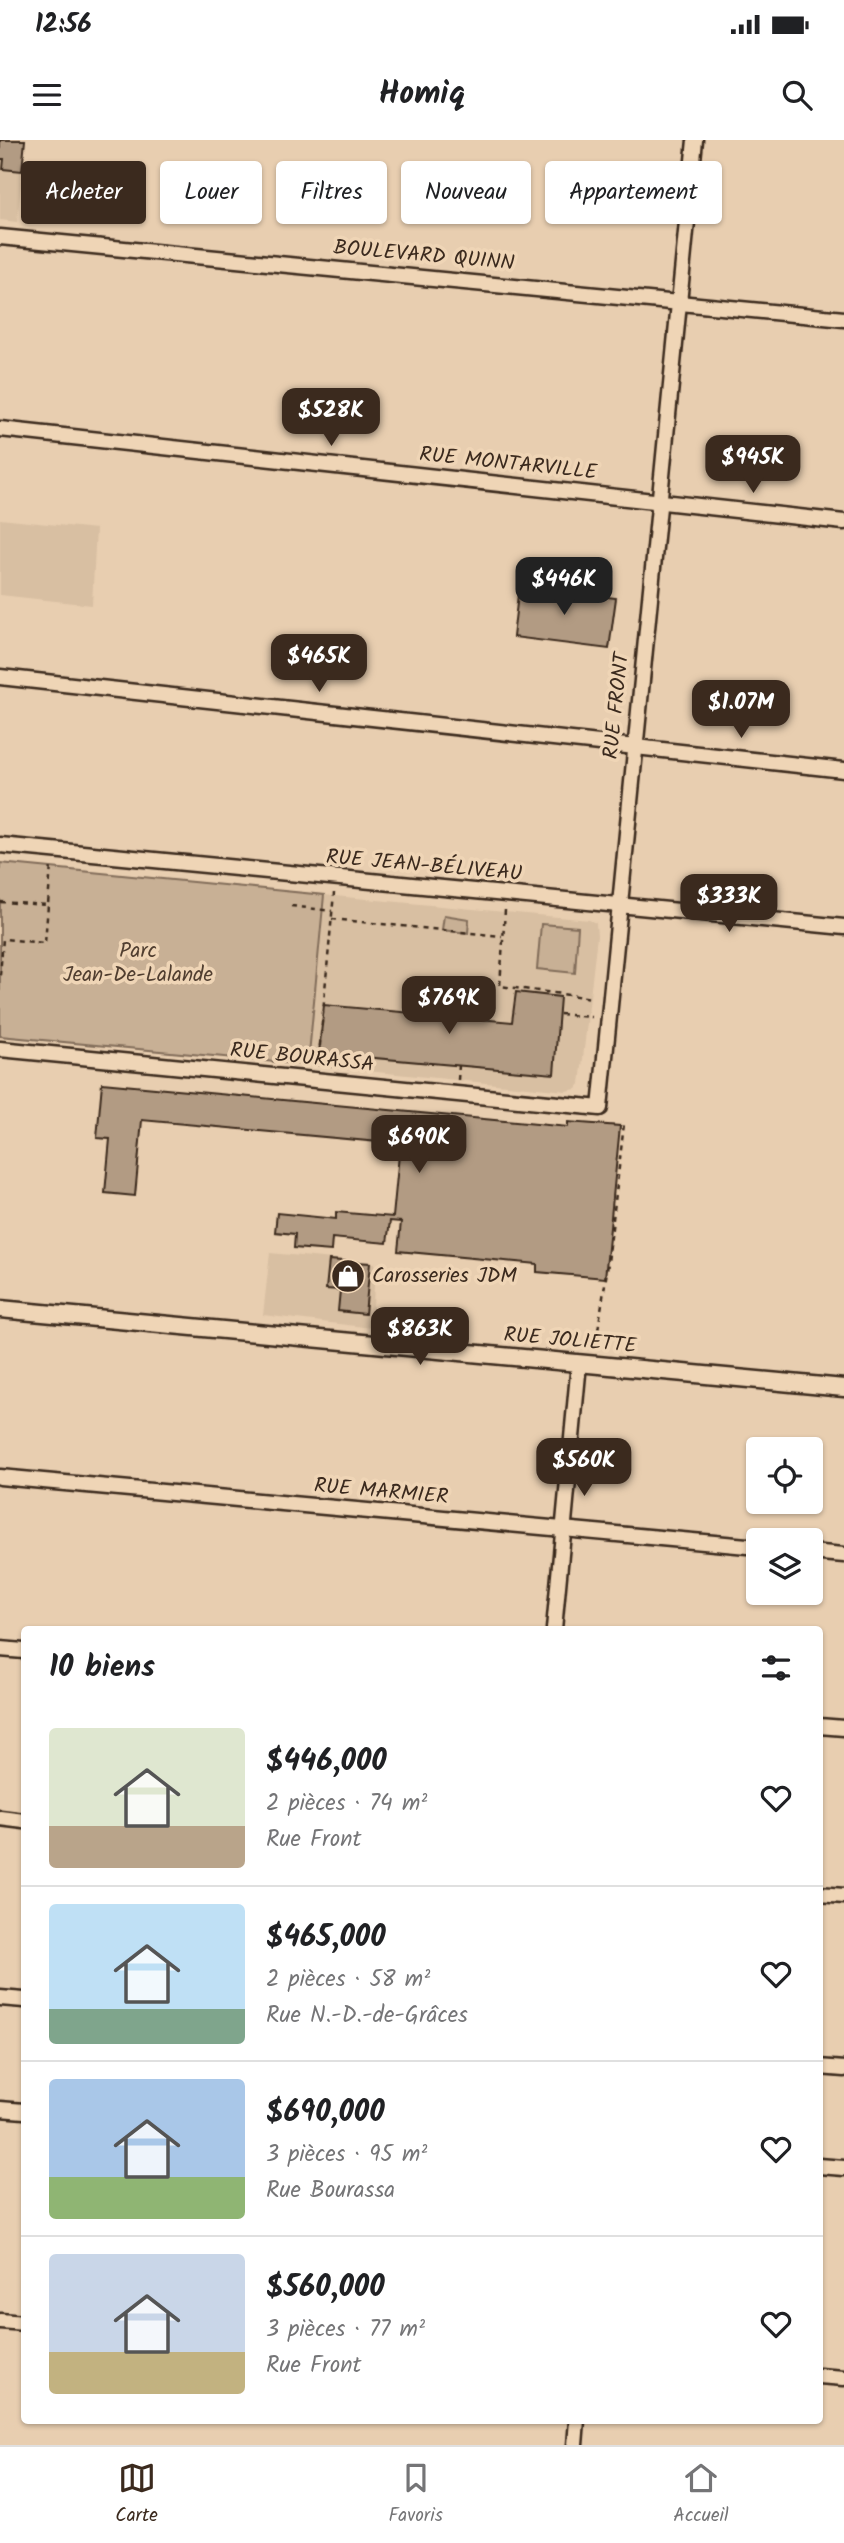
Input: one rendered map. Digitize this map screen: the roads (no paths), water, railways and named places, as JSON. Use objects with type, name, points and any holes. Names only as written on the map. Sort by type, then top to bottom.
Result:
[{"type":"street","name":"RUE FRONT","points":[[600,1108],[695,140]]},
{"type":"street","name":"BOULEVARD QUINN","points":[[0,237],[844,318]]},
{"type":"street","name":"RUE MONTARVILLE","points":[[0,429],[844,522]]},
{"type":"street","points":[[0,677],[844,770]]},
{"type":"street","name":"RUE JEAN-BÉLIVEAU","points":[[0,845],[844,927]]},
{"type":"street","name":"RUE BOURASSA","points":[[0,1049],[600,1108]]},
{"type":"street","name":"RUE JOLIETTE","points":[[0,1309],[844,1388]]},
{"type":"street","points":[[554,1626],[579,1363]]},
{"type":"street","name":"RUE MARMIER","points":[[0,1477],[746,1546]]},
{"type":"street","points":[[823,1553],[844,1555]]},
{"type":"street","points":[[0,1649],[21,1651]]},
{"type":"street","points":[[823,1726],[844,1728]]},
{"type":"street","points":[[0,1818],[21,1821]]},
{"type":"street","points":[[823,1894],[844,1896]]},
{"type":"street","points":[[0,1998],[21,2000]]},
{"type":"street","points":[[823,2067],[844,2069]]},
{"type":"street","points":[[0,2109],[21,2111]]},
{"type":"street","points":[[823,2166],[844,2168]]},
{"type":"street","points":[[0,2321],[21,2323]]},
{"type":"street","points":[[823,2376],[844,2378]]},
{"type":"street","points":[[575,2445],[577,2424]]},
{"type":"place","name":"Carosseries JDM","points":[[348,1276]]},
{"type":"park label","name":"Parc Jean-De-Lalande","points":[[138,963]]}]
